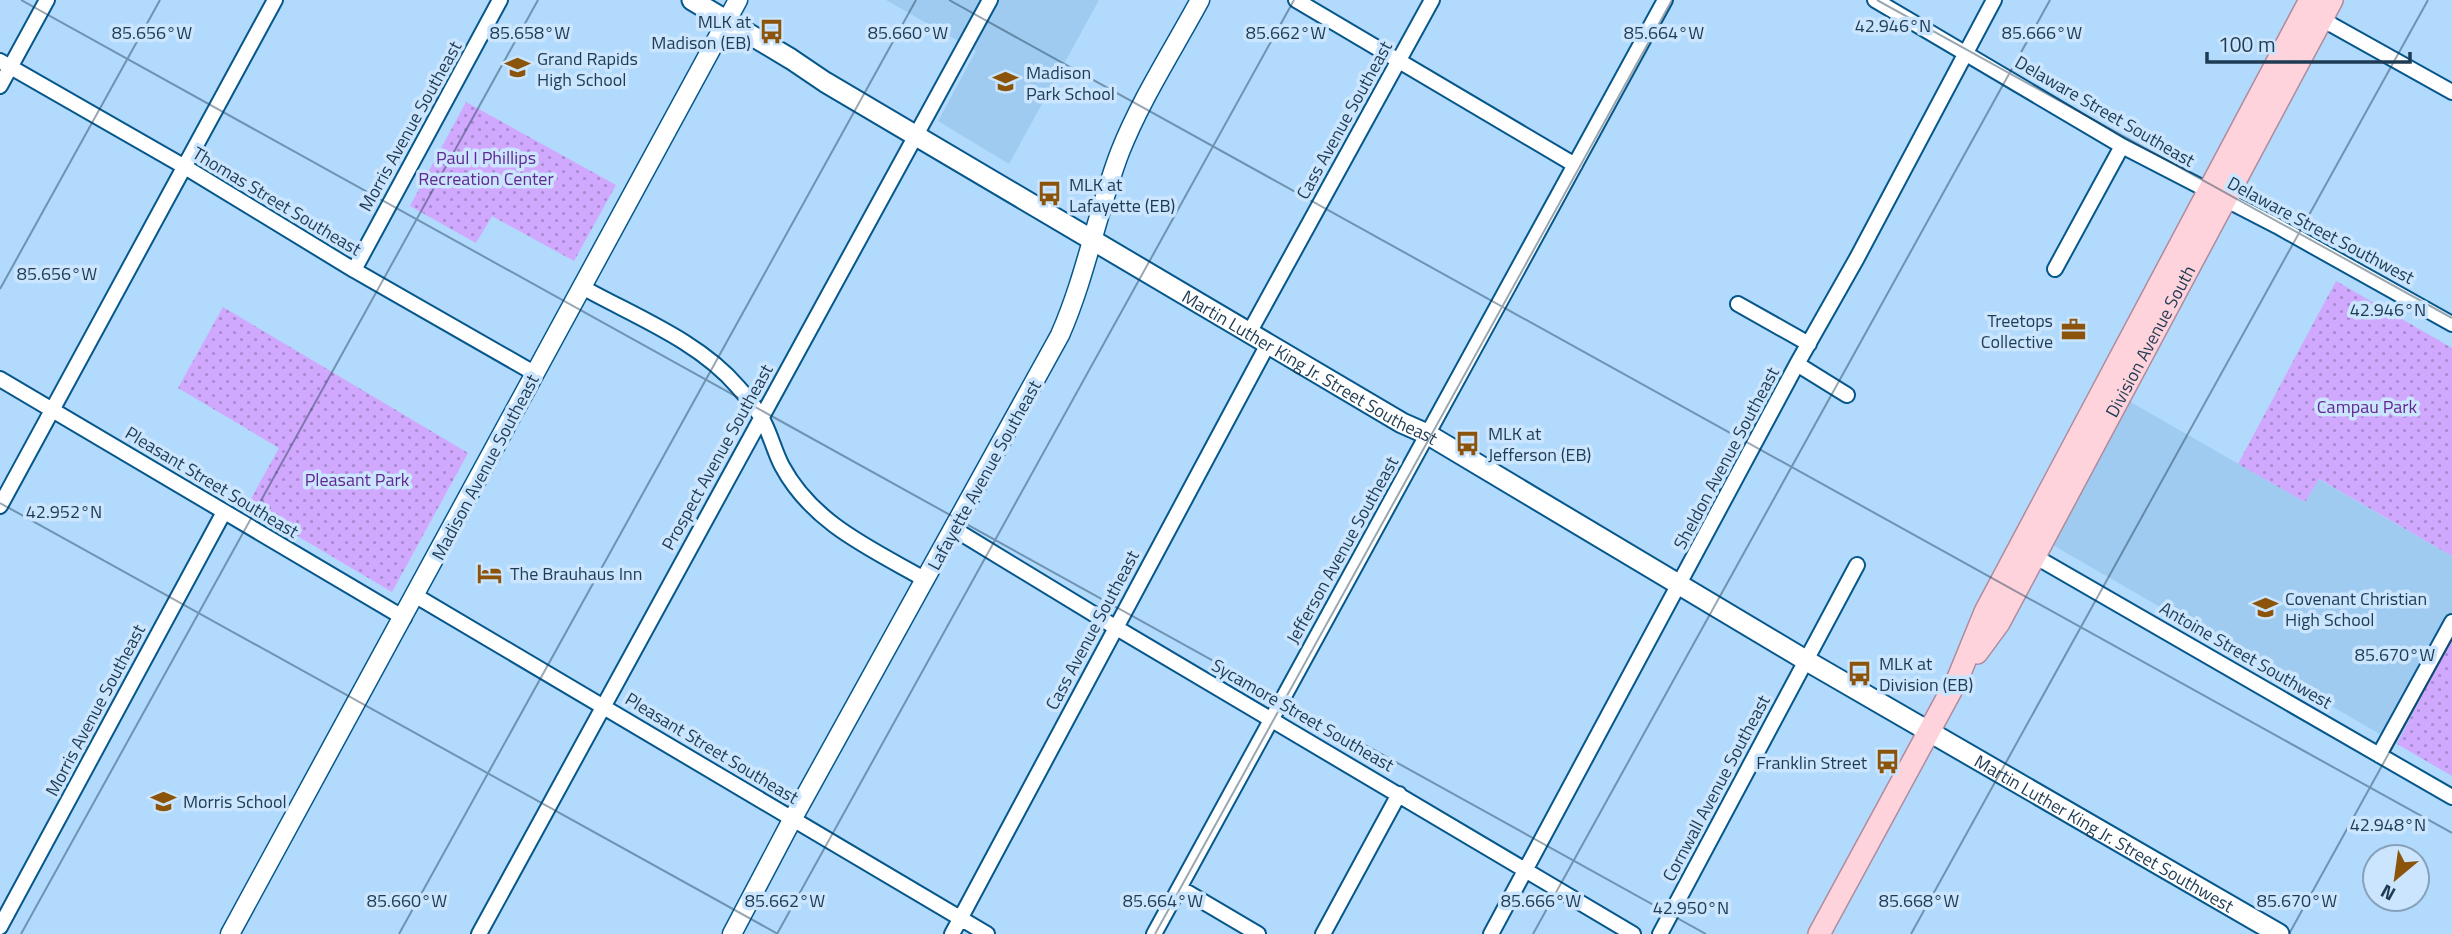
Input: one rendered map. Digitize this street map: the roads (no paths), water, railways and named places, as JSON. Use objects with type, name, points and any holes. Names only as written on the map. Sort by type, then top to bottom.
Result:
[{"type":"main road","name":"Martin Luther King Jr. Street Southeast","points":[[692,0],[915,136],[1402,423],[1427,434],[1929,732]]},
{"type":"main road","name":"Division Avenue South","points":[[1819,934],[1958,678],[1985,612],[2027,552],[2217,196],[2312,10],[2332,0]]},
{"type":"main road","name":"Martin Luther King Jr. Street Southwest","points":[[1929,732],[2279,934]]},
{"type":"street","points":[[0,86],[5,64],[47,0]]},
{"type":"street","points":[[0,506],[275,0]]},
{"type":"street","name":"Morris Avenue Southeast","points":[[354,270],[500,0]]},
{"type":"street","name":"Madison Avenue Southeast","points":[[230,934],[738,0]]},
{"type":"street","name":"Prospect Avenue Southeast","points":[[479,934],[990,0]]},
{"type":"street","name":"Lafayette Avenue Southeast","points":[[732,934],[793,818],[1060,335],[1074,304],[1091,239],[1131,125],[1200,0]]},
{"type":"street","points":[[1296,0],[1575,164]]},
{"type":"street","name":"Cass Avenue Southeast","points":[[1249,333],[1432,0]]},
{"type":"street","name":"Jefferson Avenue Southeast","points":[[1154,934],[1665,0]]},
{"type":"street","name":"Delaware Street Southeast","points":[[1875,0],[2122,146],[2217,196]]},
{"type":"street","name":"Sheldon Avenue Southeast","points":[[1491,934],[1994,0]]},
{"type":"street","points":[[2312,10],[2452,93]]},
{"type":"street","name":"Thomas Street Southeast","points":[[5,64],[534,373]]},
{"type":"street","points":[[2055,269],[2122,146]]},
{"type":"street","name":"Delaware Street Southwest","points":[[2217,196],[2287,231],[2452,324]]},
{"type":"street","points":[[582,287],[679,340],[708,359],[738,387],[761,417],[782,466],[812,508],[847,535],[926,580]]},
{"type":"street","points":[[1738,304],[1809,345]]},
{"type":"street","name":"Cass Avenue Southeast","points":[[952,934],[1268,344]]},
{"type":"street","points":[[1797,365],[1847,395]]},
{"type":"street","name":"Pleasant Street Southeast","points":[[0,379],[404,618]]},
{"type":"street","name":"Morris Avenue Southeast","points":[[0,927],[224,513]]},
{"type":"street","name":"Sycamore Street Southeast","points":[[954,528],[1115,627],[1633,934]]},
{"type":"street","name":"Antoine Street Southwest","points":[[2027,552],[2452,797]]},
{"type":"street","name":"Cornwall Avenue Southeast","points":[[1660,934],[1857,565]]},
{"type":"street","name":"Pleasant Street Southeast","points":[[416,596],[987,934]]},
{"type":"street","points":[[2379,755],[2452,622]]},
{"type":"street","points":[[1323,934],[1399,794]]},
{"type":"street","points":[[1180,888],[1258,934]]},
{"type":"place","name":"MLK at Madison (EB)","points":[[771,31]]},
{"type":"place","name":"Grand Rapids High School","points":[[517,68]]},
{"type":"place","name":"Madison Park School","points":[[1006,82]]},
{"type":"place","name":"MLK at Lafayette (EB)","points":[[1049,194]]},
{"type":"place","name":"Treetops Collective","points":[[2073,330]]},
{"type":"place","name":"MLK at Jefferson (EB)","points":[[1468,443]]},
{"type":"place","name":"The Brauhaus Inn","points":[[490,573]]},
{"type":"place","name":"Covenant Christian High School","points":[[2265,608]]},
{"type":"place","name":"MLK at Division (EB)","points":[[1859,673]]},
{"type":"place","name":"Franklin Street","points":[[1887,762]]},
{"type":"place","name":"Morris School","points":[[163,801]]},
{"type":"park label","name":"Paul I Phillips Recreation Center","points":[[486,167]]},
{"type":"park label","name":"Campau Park","points":[[2367,406]]},
{"type":"park label","name":"Pleasant Park","points":[[357,479]]}]
